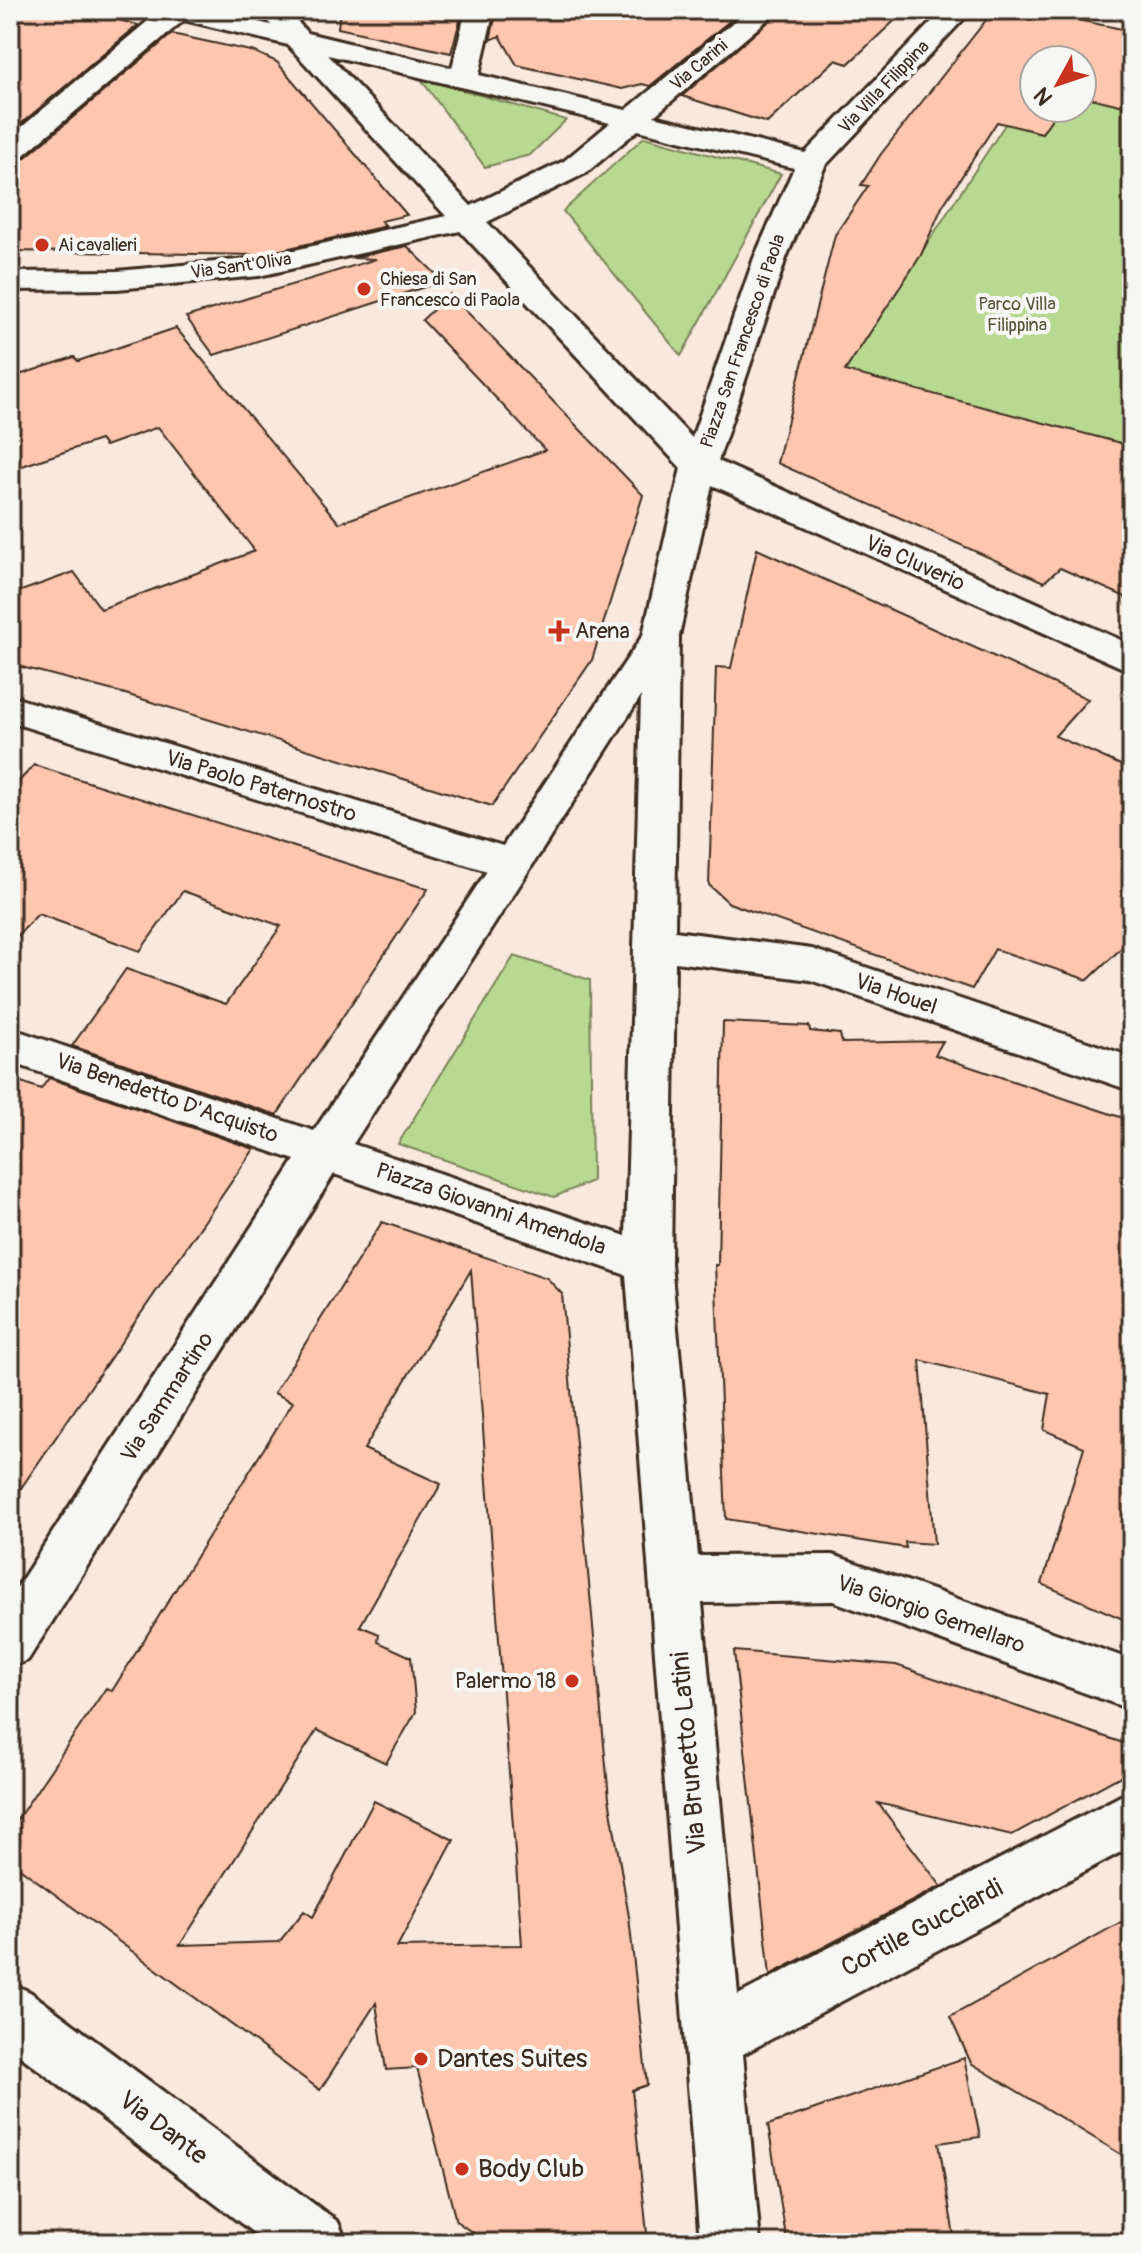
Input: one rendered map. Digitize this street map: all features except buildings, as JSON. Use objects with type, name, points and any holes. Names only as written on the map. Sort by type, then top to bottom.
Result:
[{"type":"street","points":[[10,152],[24,125],[177,10],[811,163]]},
{"type":"street","name":"Piazza San Francesco di Paola","points":[[274,10],[296,38],[699,466],[770,258],[811,163]]},
{"type":"street","points":[[464,79],[480,10]]},
{"type":"street","name":"Via Carini","points":[[467,220],[575,167],[765,10]]},
{"type":"street","name":"Via Villa Filippina","points":[[811,163],[958,10]]},
{"type":"street","name":"Via Sant'Oliva","points":[[10,281],[117,280],[259,267],[467,220]]},
{"type":"street","points":[[648,1263],[661,636],[699,466]]},
{"type":"street","name":"Via Cluverio","points":[[699,466],[1132,660]]},
{"type":"street","points":[[324,1152],[661,636]]},
{"type":"street","name":"Via Paolo Paternostro","points":[[13,715],[513,864]]},
{"type":"street","name":"Via Houel","points":[[654,944],[812,965],[1130,1070]]},
{"type":"street","name":"Via Benedetto D'Acquisto","points":[[10,1045],[324,1152]]},
{"type":"street","name":"Piazza Giovanni Amendola","points":[[324,1152],[648,1263]]},
{"type":"street","name":"Via Sammartino","points":[[10,1643],[324,1152]]},
{"type":"street","name":"Via Brunetto Latini","points":[[648,1263],[730,2243]]},
{"type":"street","name":"Via Giorgio Gemellaro","points":[[675,1580],[833,1578],[1132,1685]]},
{"type":"street","name":"Cortile Gucciardi","points":[[712,2039],[1132,1817]]},
{"type":"street","name":"Via Dante","points":[[10,2012],[317,2243]]},
{"type":"green space","points":[[420,78],[566,120],[530,155],[485,167]]},
{"type":"green space","name":"Parco Villa Filippina","points":[[1098,86],[1132,94],[1132,463],[835,385],[1018,105],[1018,124],[1098,124]]},
{"type":"green space","points":[[644,137],[781,174],[681,356],[563,211]]},
{"type":"green space","points":[[514,956],[590,980],[592,1181],[554,1197],[398,1144]]},
{"type":"place","name":"Ai cavalieri","points":[[42,245]]},
{"type":"place","name":"Chiesa di San Francesco di Paola","points":[[364,289]]},
{"type":"place","name":"Arena","points":[[559,631]]},
{"type":"place","name":"Palermo 18","points":[[572,1681]]},
{"type":"place","name":"Dantes Suites","points":[[421,2059]]},
{"type":"place","name":"Body Club","points":[[462,2169]]}]
